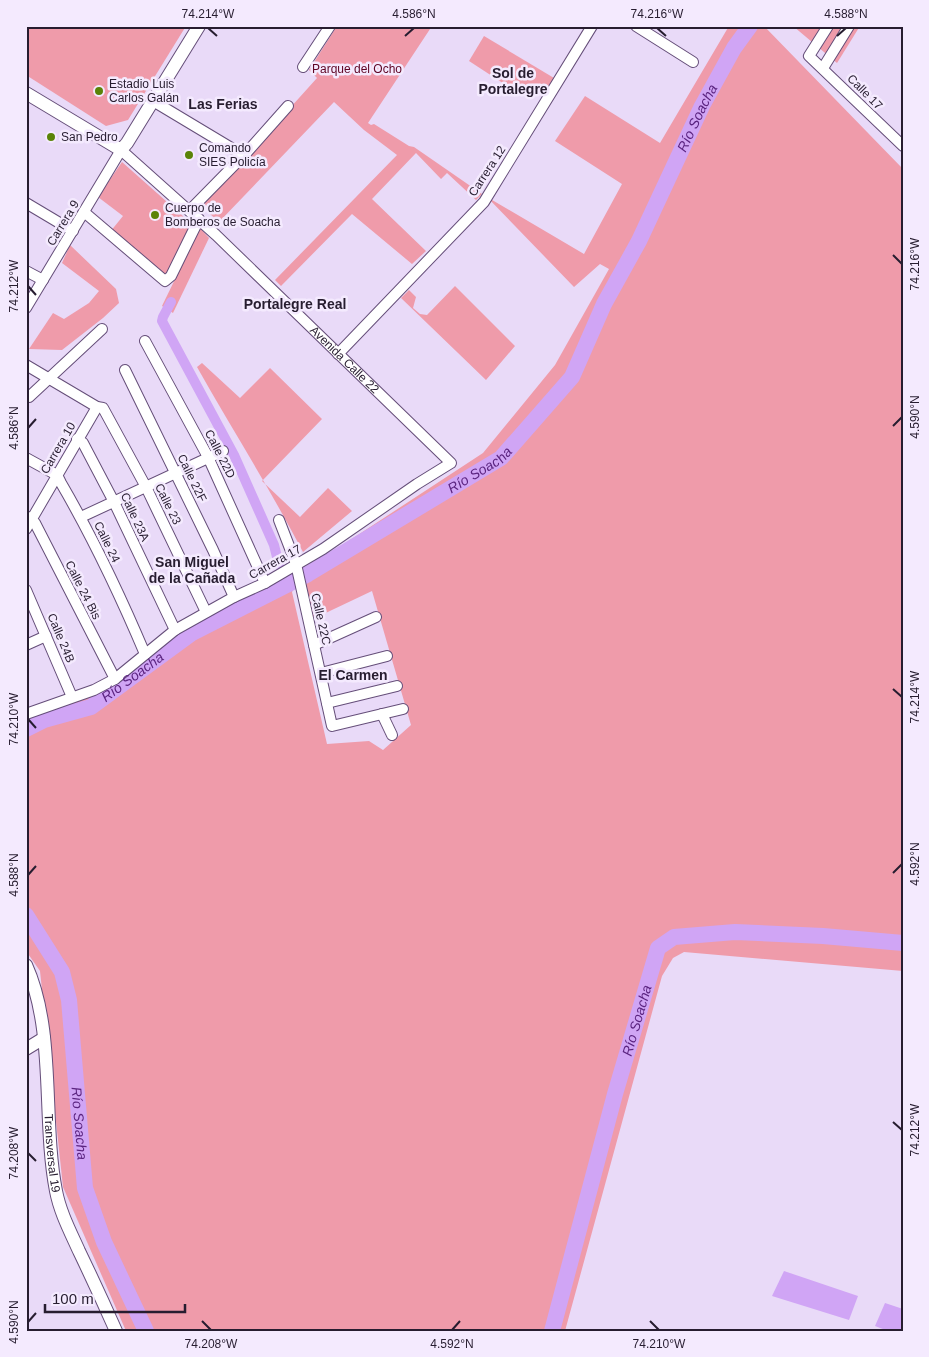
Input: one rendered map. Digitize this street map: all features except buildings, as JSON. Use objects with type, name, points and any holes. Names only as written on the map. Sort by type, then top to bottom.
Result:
[{"type":"main road","points":[[121,150],[200,26]]},
{"type":"main road","name":"Avenida Calle 22","points":[[26,92],[121,150]]},
{"type":"main road","name":"Transversal 19","points":[[26,965],[32,977],[39,1003],[44,1038],[51,1145],[56,1190],[61,1212],[116,1331]]},
{"type":"main road","points":[[26,1050],[44,1038]]},
{"type":"street","points":[[303,68],[330,26]]},
{"type":"street","name":"Carrera 12","points":[[338,354],[484,202],[592,26]]},
{"type":"street","points":[[636,26],[694,62]]},
{"type":"street","name":"Calle 17","points":[[828,26],[810,56],[903,146]]},
{"type":"street","points":[[823,68],[849,26]]},
{"type":"street","points":[[153,102],[243,155]]},
{"type":"street","points":[[190,210],[288,106]]},
{"type":"street","name":"Avenida Calle 22","points":[[121,150],[190,210],[451,463]]},
{"type":"street","name":"Carrera 9","points":[[26,308],[121,150]]},
{"type":"street","points":[[26,203],[73,231]]},
{"type":"street","points":[[84,212],[165,281],[170,276],[199,219]]},
{"type":"street","points":[[26,271],[43,280]]},
{"type":"street","points":[[29,397],[102,329]]},
{"type":"street","name":"Calle 22D","points":[[145,341],[208,457],[265,583]]},
{"type":"street","points":[[26,364],[100,408]]},
{"type":"street","name":"Calle 22F","points":[[125,370],[234,597]]},
{"type":"street","name":"Carrera 10","points":[[26,529],[29,517],[100,408]]},
{"type":"street","name":"Calle 23","points":[[100,408],[146,487],[206,612]]},
{"type":"street","name":"Calle 23A","points":[[80,441],[114,502],[175,630]]},
{"type":"street","points":[[81,518],[223,451]]},
{"type":"street","points":[[26,458],[57,475]]},
{"type":"street","name":"Carrera 17","points":[[27,711],[94,690],[115,679],[175,630],[234,597],[297,568],[407,491],[451,463]]},
{"type":"street","name":"Calle 24","points":[[57,475],[81,518],[126,610],[145,654]]},
{"type":"street","name":"Calle 24 Bis","points":[[29,517],[35,522],[115,679]]},
{"type":"street","name":"Calle 22C","points":[[279,520],[297,568],[332,726],[382,714]]},
{"type":"street","name":"Calle 24B","points":[[27,592],[72,697]]},
{"type":"street","points":[[314,645],[376,617]]},
{"type":"street","points":[[26,645],[46,636]]},
{"type":"street","points":[[320,673],[388,656]]},
{"type":"street","points":[[327,703],[397,686]]},
{"type":"street","points":[[392,735],[382,714],[403,709]]},
{"type":"green space","name":"Estadio Luis Carlos Galán","points":[[26,26],[186,26],[128,120],[106,126],[26,75]]},
{"type":"green space","name":"Parque del Ocho","points":[[337,26],[432,26],[368,123],[374,124],[409,146],[414,147],[482,194],[476,200],[447,173],[441,179],[416,153],[372,199],[426,251],[412,264],[352,214],[281,286],[275,280],[397,155],[364,130],[334,102],[219,222],[200,205],[317,78],[309,70]]},
{"type":"green space","points":[[729,26],[764,26],[903,169],[903,971],[684,952],[673,958],[662,976],[565,1331],[126,1331],[63,1187],[40,971],[26,951],[26,720],[50,709],[105,690],[178,635],[306,569],[483,453],[555,365],[609,269],[600,264],[574,287],[487,197],[584,254],[622,184],[555,141],[585,96],[660,143]],"holes":[[[305,581],[313,619],[372,591],[411,725],[383,750],[369,741],[327,744],[292,592],[295,587]]]},
{"type":"green space","points":[[793,26],[860,26],[837,63]]},
{"type":"green space","points":[[484,36],[554,78],[542,95],[518,93],[469,61]]},
{"type":"green space","points":[[122,162],[193,225],[165,280],[110,232],[123,216],[98,197]]},
{"type":"green space","points":[[200,228],[209,238],[173,313],[162,306]]},
{"type":"green space","points":[[70,245],[116,289],[119,303],[62,350],[29,349],[53,313],[64,319],[89,303],[99,291],[62,263]]},
{"type":"green space","points":[[455,286],[515,346],[486,380],[401,298],[409,290],[416,297],[413,308],[420,314],[427,315]]},
{"type":"green space","points":[[202,363],[240,398],[270,368],[322,419],[263,480],[197,367]]},
{"type":"green space","points":[[265,484],[300,517],[328,488],[352,511],[303,552]]},
{"type":"shaded area","points":[[784,1271],[858,1296],[849,1320],[772,1296]]},
{"type":"shaded area","points":[[885,1303],[903,1309],[903,1331],[888,1331],[875,1326]]},
{"type":"waterway","name":"Río Soacha","points":[[26,729],[44,720],[91,707],[192,633],[308,574],[501,458],[572,377],[604,304],[639,241],[702,106],[734,48],[750,26]]},
{"type":"waterway","points":[[171,302],[162,321],[234,455],[274,545],[279,565]]},
{"type":"waterway","name":"Río Soacha","points":[[26,915],[62,972],[69,1000],[85,1188],[104,1242],[146,1331]]},
{"type":"waterway","name":"Río Soacha","points":[[552,1331],[615,1094],[658,948],[674,937],[735,932],[823,936],[903,943]]},
{"type":"place","name":"Estadio Luis Carlos Galán","points":[[99,91]]},
{"type":"place","name":"San Pedro","points":[[51,137]]},
{"type":"place","name":"Comando SIES Policía","points":[[189,155]]},
{"type":"place","name":"Cuerpo de Bomberos de Soacha","points":[[155,215]]},
{"type":"district","name":"Sol de Portalegre","points":[[513,82]]},
{"type":"district","name":"Las Ferias","points":[[223,104]]},
{"type":"district","name":"Portalegre Real","points":[[295,304]]},
{"type":"district","name":"San Miguel de la Cañada","points":[[192,570]]},
{"type":"district","name":"El Carmen","points":[[353,675]]}]
